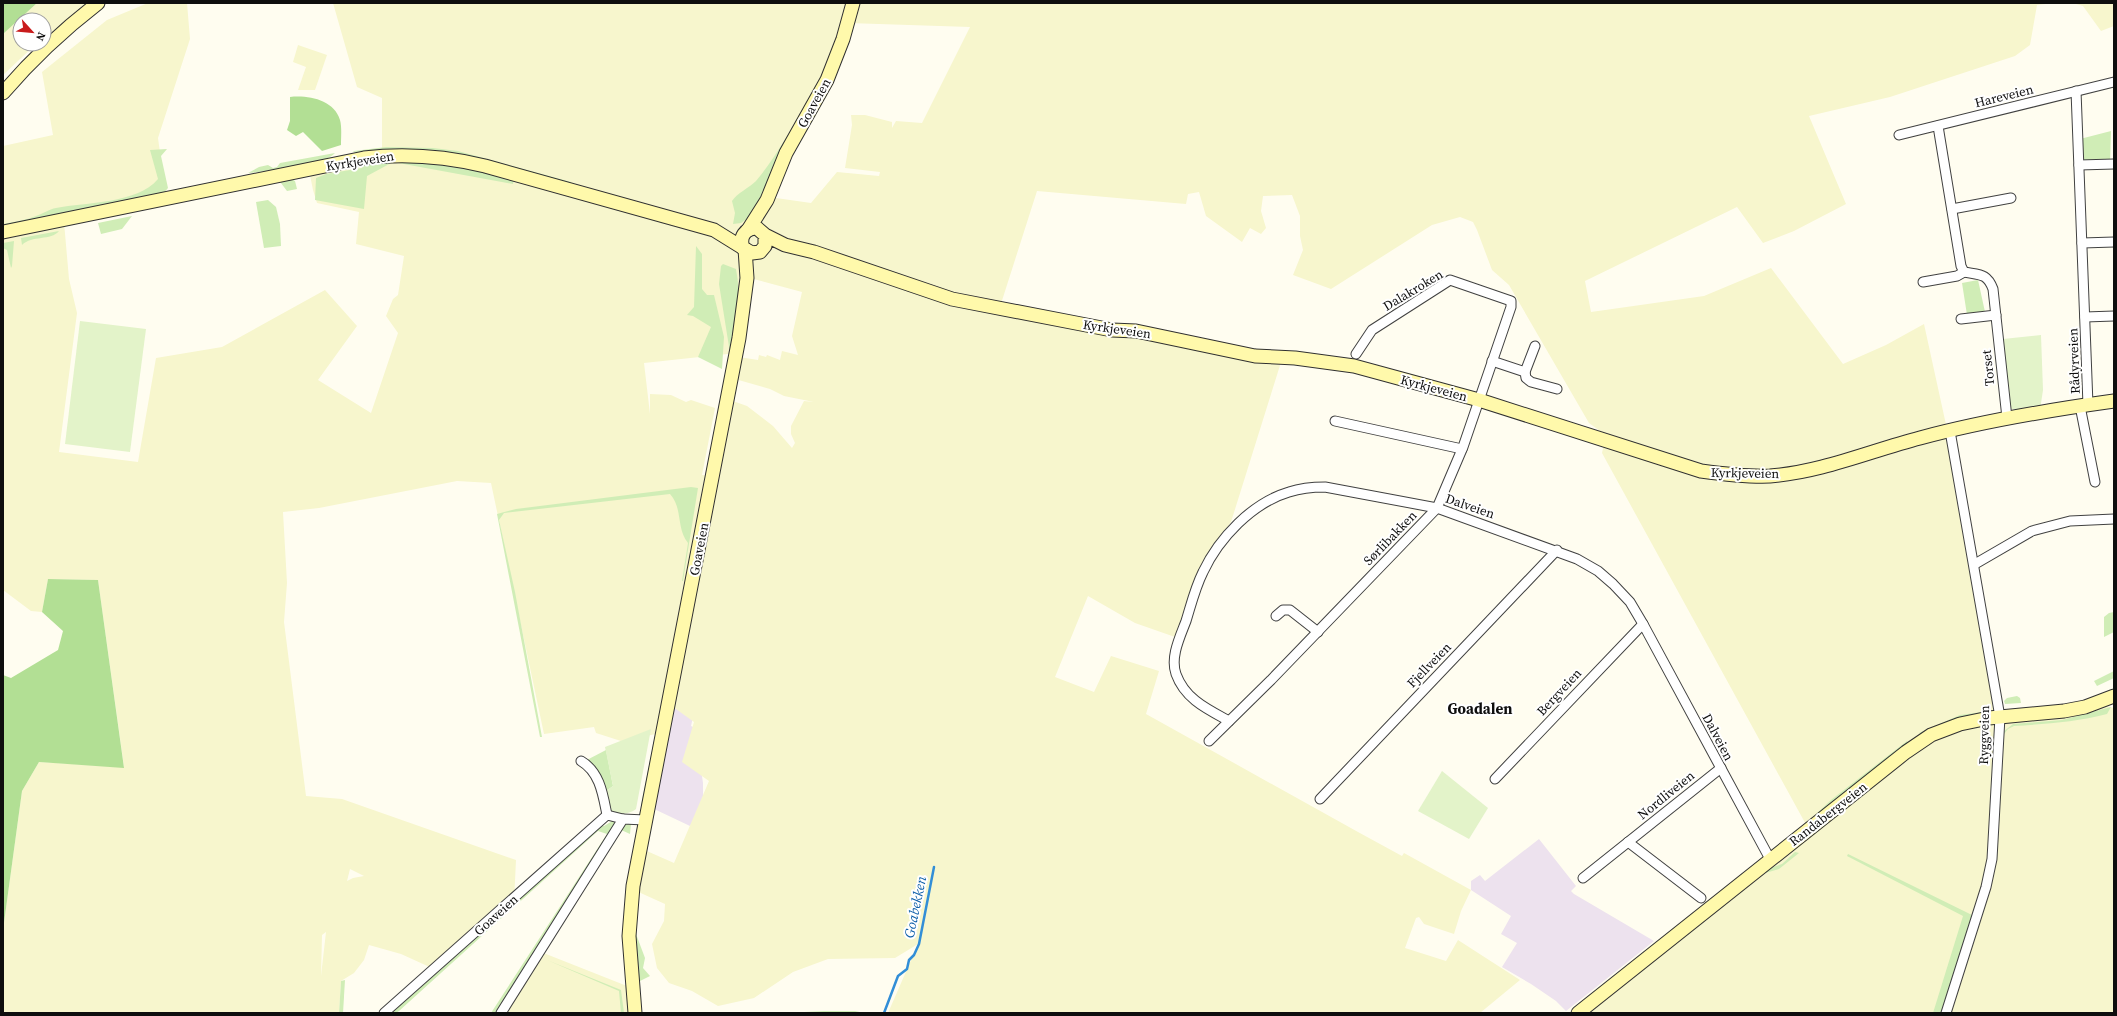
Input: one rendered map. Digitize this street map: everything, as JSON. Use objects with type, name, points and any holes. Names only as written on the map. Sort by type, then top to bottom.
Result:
[{"type":"main road","points":[[3,93],[30,62],[65,29],[98,3]]},
{"type":"main road","name":"Goaveien","points":[[635,1013],[629,920],[633,886],[726,411],[747,278],[742,238],[767,200],[786,153],[830,75],[843,39],[853,3]]},
{"type":"main road","name":"Kyrkjeveien","points":[[3,232],[364,158],[403,154],[446,158],[485,166],[714,230],[744,248]]},
{"type":"main road","name":"Goaveien","points":[[747,278],[766,242],[767,200]]},
{"type":"main road","points":[[748,230],[757,228],[765,234]]},
{"type":"main road","name":"Kyrkjeveien","points":[[714,230],[748,230]]},
{"type":"main road","name":"Kyrkjeveien","points":[[765,234],[785,245],[814,252],[952,299],[1112,330],[1136,331],[1255,356],[1295,358],[1354,366],[1479,400],[1656,458],[1701,471],[1723,474],[1770,476],[1831,465],[1950,431],[2007,418],[2114,401]]},
{"type":"main road","name":"Kyrkjeveien","points":[[762,250],[785,245]]},
{"type":"main road","points":[[744,248],[752,253],[762,250]]},
{"type":"main road","name":"Randabergveien","points":[[1578,1013],[1906,752],[1931,736],[1960,724],[2000,717],[2064,711],[2085,707],[2114,696]]},
{"type":"street","name":"Hareveien","points":[[1899,134],[1938,126],[2114,82]]},
{"type":"street","name":"Rådyrveien","points":[[2076,91],[2085,317],[2084,405]]},
{"type":"street","points":[[1938,126],[1961,266],[1964,272]]},
{"type":"street","points":[[2079,165],[2114,164]]},
{"type":"street","points":[[1952,209],[2011,198]]},
{"type":"street","points":[[2082,243],[2114,242]]},
{"type":"street","name":"Torset","points":[[1923,282],[1957,276],[1964,272],[1985,276],[1990,280],[1993,289],[2007,418]]},
{"type":"street","name":"Dalakroken","points":[[1356,354],[1372,330],[1450,280],[1511,301],[1511,307],[1479,400]]},
{"type":"street","points":[[1961,319],[1996,315]]},
{"type":"street","name":"Rådyrveien","points":[[2085,317],[2114,316]]},
{"type":"street","points":[[1535,346],[1525,372],[1526,378],[1531,382],[1556,390]]},
{"type":"street","points":[[1492,361],[1525,372]]},
{"type":"street","name":"Sørlibakken","points":[[1209,740],[1318,632],[1437,508],[1462,449],[1479,400]]},
{"type":"street","points":[[2084,405],[2095,482]]},
{"type":"street","points":[[1335,421],[1462,449]]},
{"type":"street","name":"Ryggveien","points":[[1946,1013],[1986,887],[1992,859],[2000,717],[1975,564],[1950,431]]},
{"type":"street","name":"Dalveien","points":[[1229,721],[1195,702],[1183,688],[1176,672],[1174,654],[1203,572],[1232,530],[1249,514],[1268,501],[1289,492],[1306,488],[1325,487],[1437,508],[1557,550],[1598,571],[1613,584],[1630,602],[1643,624],[1770,859]]},
{"type":"street","points":[[1975,564],[2032,531],[2070,521],[2114,519]]},
{"type":"street","name":"Fjellveien","points":[[1320,799],[1557,550]]},
{"type":"street","points":[[1276,616],[1283,610],[1290,610],[1318,632]]},
{"type":"street","name":"Bergveien","points":[[1495,779],[1643,624]]},
{"type":"street","points":[[581,761],[590,766],[596,774],[607,815],[623,819],[646,820]]},
{"type":"street","name":"Nordliveien","points":[[1584,878],[1720,768]]},
{"type":"street","name":"Goaveien","points":[[384,1013],[607,815]]},
{"type":"street","points":[[501,1013],[623,819]]},
{"type":"street","points":[[1628,842],[1701,898]]},
{"type":"shaded area","points":[[672,704],[693,717],[691,726],[695,728],[703,783],[703,803],[690,826],[652,808]]},
{"type":"shaded area","points":[[1539,839],[1576,886],[1571,891],[1574,894],[1654,941],[1566,1011],[1556,1001],[1502,967],[1517,943],[1501,934],[1511,916],[1471,890],[1471,881],[1480,875],[1485,881]]},
{"type":"green space","points":[[3,3],[37,3],[27,12],[12,12],[12,26],[3,34]]},
{"type":"green space","points":[[37,3],[95,3],[52,33],[52,12],[27,12]]},
{"type":"green space","points":[[148,3],[187,3],[190,39],[158,138],[166,196],[64,222],[69,279],[77,313],[59,452],[138,462],[156,358],[222,347],[325,290],[357,326],[318,380],[371,413],[398,333],[386,316],[393,299],[398,295],[404,256],[356,244],[359,212],[317,203],[313,190],[309,170],[382,153],[382,98],[357,87],[333,3],[2054,3],[2037,5],[2030,45],[2015,56],[1890,97],[1809,116],[1846,204],[1794,231],[1763,243],[1737,207],[1585,281],[1591,312],[1704,296],[1771,268],[1843,364],[1886,345],[1924,324],[1950,443],[1992,673],[1993,720],[2099,704],[2114,708],[2114,1013],[1576,1013],[1809,830],[1602,453],[1604,444],[1600,431],[1589,423],[1509,285],[1492,270],[1473,222],[1460,217],[1432,225],[1331,289],[1293,275],[1303,250],[1300,236],[1300,216],[1292,195],[1263,196],[1261,211],[1266,228],[1261,234],[1250,228],[1242,242],[1206,216],[1199,192],[1188,194],[1186,204],[1037,191],[999,310],[1282,359],[1231,522],[1205,560],[1175,637],[1135,623],[1088,596],[1055,677],[1094,692],[1111,656],[1159,671],[1146,714],[1402,856],[1404,853],[1471,890],[1461,911],[1454,934],[1424,924],[1419,917],[1416,918],[1405,948],[1446,961],[1458,940],[1520,980],[1480,1013],[888,1013],[918,944],[895,958],[828,959],[793,972],[754,998],[718,1006],[692,991],[669,983],[657,968],[652,944],[664,921],[665,904],[634,890],[640,848],[674,863],[709,781],[682,762],[694,722],[669,704],[661,733],[621,741],[596,733],[594,727],[544,734],[491,483],[457,481],[319,508],[283,512],[287,583],[284,622],[306,796],[342,799],[516,860],[514,902],[434,969],[401,954],[369,945],[364,960],[354,973],[341,981],[339,1013],[3,1013],[3,930],[22,791],[39,762],[124,767],[98,580],[48,579],[42,612],[31,611],[3,590],[3,146],[53,135],[42,72],[107,20]],"holes":[[[848,23],[970,27],[922,123],[896,121],[892,128],[892,122],[865,115],[851,115],[852,125],[845,168],[880,172],[879,176],[837,172],[811,203],[769,197]],[[750,278],[802,292],[792,336],[798,355],[782,351],[780,360],[767,355],[766,357],[759,355],[758,360],[739,357],[735,379],[770,389],[784,396],[814,402],[804,401],[791,426],[791,434],[795,443],[792,448],[773,426],[747,406],[730,400],[716,476],[702,475],[715,408],[691,400],[686,402],[671,395],[650,394],[650,414],[644,363],[737,353]],[[350,869],[364,876],[353,878],[347,881]],[[326,932],[321,976],[322,935]]]},
{"type":"green space","points":[[2061,3],[2114,3],[2114,26],[2101,31],[2083,6]]},
{"type":"green space","points":[[12,26],[12,52],[27,52],[3,75],[3,34]]},
{"type":"green space","points":[[298,45],[327,55],[315,90],[298,90],[306,67],[293,62]]},
{"type":"green space","points":[[290,97],[313,98],[327,103],[337,113],[340,120],[341,145],[322,151],[303,132],[296,136],[287,130],[290,121]]},
{"type":"green space","points":[[804,110],[751,216],[741,223],[733,224],[735,213],[732,201],[737,195],[756,181],[763,173]]},
{"type":"green space","points":[[2111,131],[2110,165],[2083,164],[2080,139]]},
{"type":"green space","points":[[386,147],[433,148],[458,151],[571,182],[572,185],[439,152],[413,149],[353,152]]},
{"type":"green space","points":[[167,149],[161,156],[168,188],[162,195],[3,227],[3,224],[28,219],[53,209],[110,201],[137,193],[149,187],[158,179],[150,150]]},
{"type":"green space","points":[[335,153],[329,158],[307,165],[248,173],[259,167],[268,165],[273,168],[277,167],[280,163]]},
{"type":"green space","points":[[392,158],[411,158],[462,165],[488,171],[514,178],[513,184],[393,162],[367,176],[364,209],[315,200],[316,178],[326,174],[362,168],[368,163],[374,161]]},
{"type":"green space","points":[[286,176],[295,181],[297,189],[287,191],[278,179],[273,184],[238,189],[70,223]]},
{"type":"green space","points":[[268,200],[276,207],[280,224],[281,246],[264,248],[256,202]]},
{"type":"green space","points":[[132,216],[122,229],[101,234],[98,223]]},
{"type":"green space","points":[[59,231],[51,236],[31,240],[22,245],[21,238]]},
{"type":"green space","points":[[14,241],[11,268],[7,250],[3,248],[3,243]]},
{"type":"green space","points":[[696,246],[702,254],[702,289],[707,295],[714,295],[724,337],[722,369],[698,357],[711,327],[693,316],[687,315],[694,307]]},
{"type":"green space","points":[[723,264],[736,269],[738,280],[736,322],[730,353],[719,284],[721,266]]},
{"type":"green space","points":[[1978,280],[1985,312],[1967,315],[1962,283]]},
{"type":"green space","points":[[80,321],[146,329],[130,452],[65,444]]},
{"type":"green space","points":[[2041,335],[2043,390],[2040,410],[2010,409],[2003,339]]},
{"type":"green space","points":[[691,487],[698,488],[683,581],[688,543],[682,531],[677,505],[670,494],[504,513],[499,520],[515,592],[542,737],[540,737],[497,514],[516,509]]},
{"type":"green space","points":[[48,579],[98,580],[124,768],[39,762],[22,791],[3,930],[3,675],[11,678],[58,650],[63,631],[42,612]]},
{"type":"green space","points":[[680,612],[642,805],[641,805]]},
{"type":"green space","points":[[2114,612],[2114,632],[2104,637],[2104,617],[2109,613]]},
{"type":"green space","points":[[2114,671],[2114,678],[2097,686],[2094,681]]},
{"type":"green space","points":[[2017,696],[2020,698],[2021,703],[2005,704],[2004,701],[2007,698]]},
{"type":"green space","points":[[2111,707],[2107,714],[2095,717],[2061,722],[2014,726],[2008,729],[2000,739],[2003,732],[2013,724],[2062,720]]},
{"type":"green space","points":[[1990,711],[1989,713],[1922,735],[1919,733],[1960,715]]},
{"type":"green space","points":[[651,729],[636,809],[624,814],[611,813],[602,794],[613,786],[605,747]]},
{"type":"green space","points":[[1907,741],[1908,743],[1808,822],[1831,800]]},
{"type":"green space","points":[[606,750],[613,786],[602,794],[583,762]]},
{"type":"green space","points":[[1442,771],[1488,808],[1469,839],[1418,811]]},
{"type":"green space","points":[[614,820],[617,822],[501,1013],[491,1013],[607,834],[598,831],[399,1011],[396,1013],[384,1013],[598,824],[604,826]]},
{"type":"green space","points":[[629,822],[631,824],[630,834],[619,829],[625,823]]},
{"type":"green space","points":[[1795,852],[1799,853],[1779,869],[1762,874],[1770,868],[1782,864]]},
{"type":"green space","points":[[1848,854],[1972,915],[1942,1013],[1933,1013],[1963,916],[1847,856]]},
{"type":"green space","points":[[633,926],[645,958],[643,968],[650,976],[636,983]]},
{"type":"green space","points":[[541,952],[632,988],[635,1013],[499,1013]]},
{"type":"green space","points":[[547,960],[621,990],[624,1013],[621,1013],[619,991]]},
{"type":"green space","points":[[345,980],[343,1013],[339,1013],[341,981]]},
{"type":"green space","points":[[855,1011],[865,1013],[784,1013]]},
{"type":"waterway","name":"Goabekken","points":[[884,1013],[898,976],[907,969],[909,960],[914,955],[919,944],[934,867]]},
{"type":"district","name":"Goadalen","points":[[1480,708]]}]
